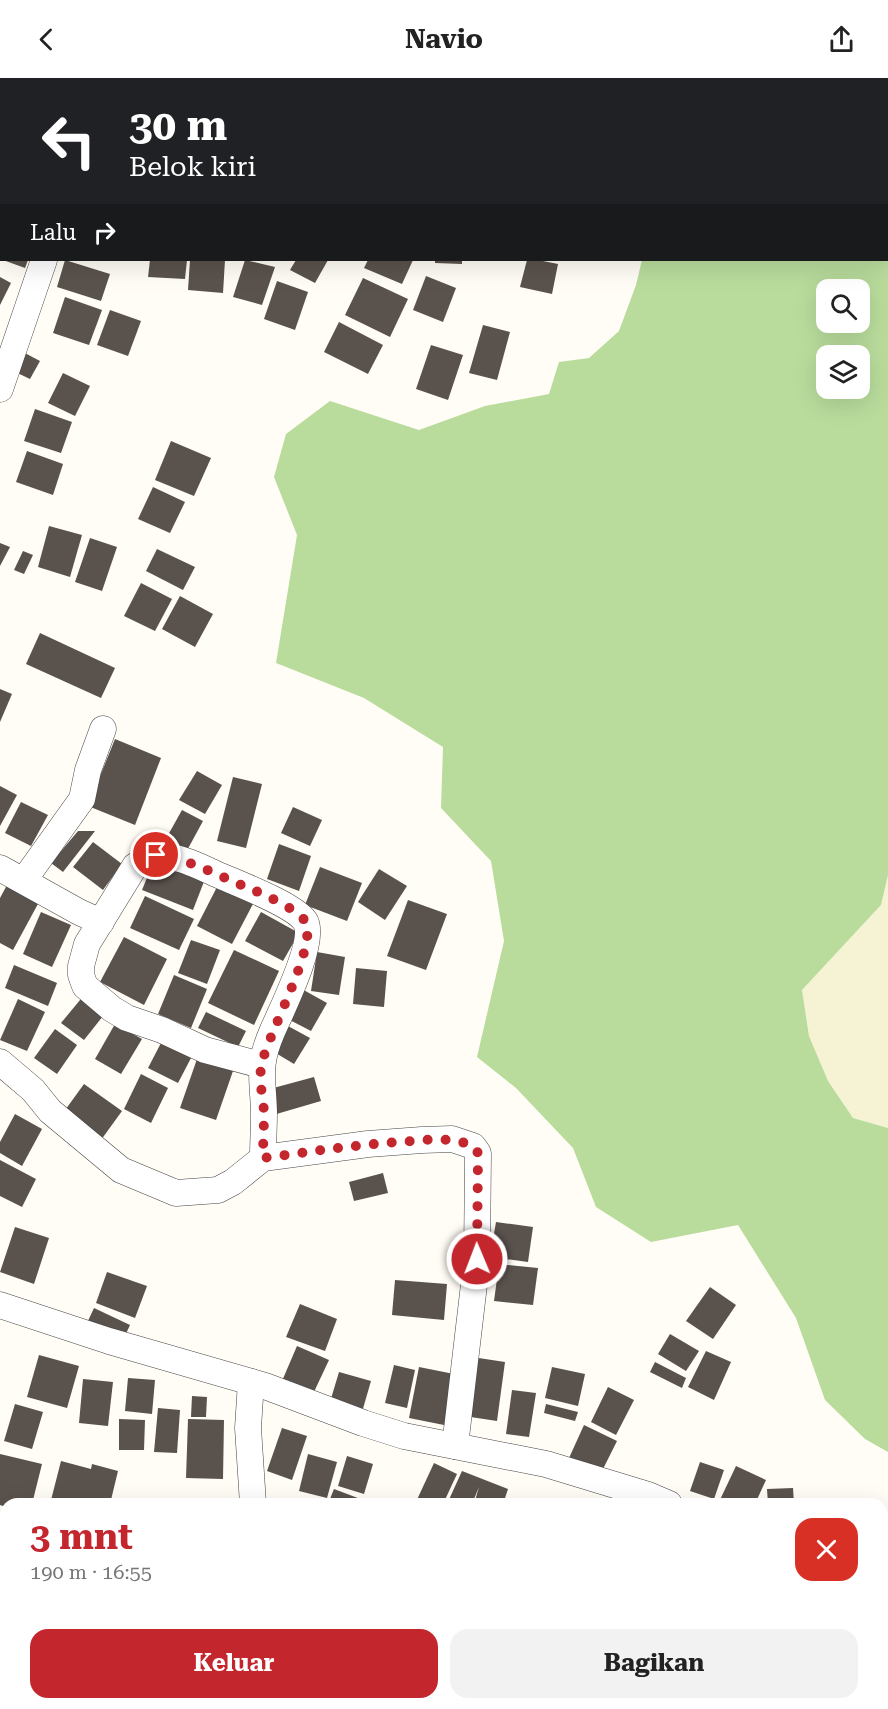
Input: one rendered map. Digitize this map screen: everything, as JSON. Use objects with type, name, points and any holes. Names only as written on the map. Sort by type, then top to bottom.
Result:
[{"type":"street","points":[[0,389],[44,261]]},
{"type":"street","points":[[24,880],[82,799],[87,770],[103,729]]},
{"type":"street","points":[[261,1065],[231,1055],[205,1050],[162,1030],[127,1018],[112,1009],[86,986],[81,975],[81,966],[87,944],[135,866],[146,858],[156,855],[171,857],[199,866],[254,890],[296,912],[308,926],[303,957],[272,1031],[261,1065],[264,1109],[263,1158]]},
{"type":"street","points":[[0,868],[101,922]]},
{"type":"street","points":[[0,1062],[33,1090],[50,1111],[121,1170],[176,1193],[218,1190],[233,1182],[263,1158],[368,1144],[422,1140],[452,1139],[473,1146],[478,1153],[477,1259],[455,1446]]},
{"type":"street","points":[[0,1305],[98,1338],[251,1382],[404,1436],[546,1464],[609,1481],[655,1498]]},
{"type":"street","points":[[251,1382],[248,1428],[254,1498]]},
{"type":"shaded area","points":[[888,875],[888,1128],[853,1118],[828,1081],[809,1036],[802,990],[881,905]]},
{"type":"green space","points":[[642,261],[888,261],[888,875],[881,905],[802,990],[809,1036],[828,1081],[853,1118],[888,1128],[888,1452],[865,1439],[825,1400],[796,1318],[738,1225],[651,1242],[596,1207],[573,1148],[516,1088],[477,1057],[504,941],[491,861],[441,808],[443,747],[364,698],[276,663],[297,535],[274,477],[286,434],[330,401],[419,430],[485,406],[549,394],[559,362],[589,358],[619,331],[636,285]]},
{"type":"building","points":[[6,261],[28,261],[25,268]]},
{"type":"building","points":[[65,261],[110,274],[101,301],[57,287]]},
{"type":"building","points":[[150,261],[187,261],[185,279],[148,277]]},
{"type":"building","points":[[190,261],[225,261],[223,293],[188,290]]},
{"type":"building","points":[[245,261],[275,267],[262,305],[233,297]]},
{"type":"building","points":[[295,261],[327,261],[315,283],[290,270]]},
{"type":"building","points":[[368,261],[413,261],[402,284],[364,268]]},
{"type":"building","points":[[435,261],[462,261],[462,264],[435,263]]},
{"type":"building","points":[[527,261],[558,264],[552,294],[520,287]]},
{"type":"building","points":[[426,276],[456,288],[443,322],[413,310]]},
{"type":"building","points":[[0,277],[11,283],[0,305]]},
{"type":"building","points":[[363,278],[408,299],[390,337],[345,315]]},
{"type":"building","points":[[277,281],[308,292],[295,330],[264,319]]},
{"type":"building","points":[[65,297],[102,310],[89,345],[53,333]]},
{"type":"building","points":[[110,310],[141,321],[128,356],[97,345]]},
{"type":"building","points":[[339,322],[383,345],[368,374],[324,352]]},
{"type":"building","points":[[483,325],[510,332],[497,380],[469,373]]},
{"type":"building","points":[[431,345],[463,355],[448,400],[416,389]]},
{"type":"building","points":[[21,351],[40,361],[30,379],[11,370]]},
{"type":"building","points":[[63,373],[90,386],[75,416],[48,403]]},
{"type":"building","points":[[35,409],[72,422],[61,453],[24,441]]},
{"type":"building","points":[[171,441],[211,458],[194,496],[155,480]]},
{"type":"building","points":[[27,451],[63,464],[53,495],[16,482]]},
{"type":"building","points":[[153,487],[185,502],[170,533],[138,519]]},
{"type":"building","points":[[49,526],[82,535],[70,577],[38,567]]},
{"type":"building","points":[[90,538],[117,547],[102,591],[75,582]]},
{"type":"building","points":[[0,543],[10,547],[0,566]]},
{"type":"building","points":[[157,549],[195,567],[183,590],[146,571]]},
{"type":"building","points":[[23,551],[33,555],[24,574],[14,570]]},
{"type":"building","points":[[141,583],[172,599],[155,631],[124,616]]},
{"type":"building","points":[[180,596],[213,614],[195,647],[162,629]]},
{"type":"building","points":[[40,633],[115,668],[101,698],[26,664]]},
{"type":"building","points":[[0,689],[12,694],[0,722]]},
{"type":"building","points":[[115,739],[161,758],[135,825],[88,806]]},
{"type":"building","points":[[197,771],[222,785],[205,814],[179,800]]},
{"type":"building","points":[[233,777],[262,784],[246,848],[217,841]]},
{"type":"building","points":[[0,786],[17,795],[0,826]]},
{"type":"building","points":[[21,802],[48,815],[31,846],[5,833]]},
{"type":"building","points":[[293,807],[322,820],[310,846],[281,833]]},
{"type":"building","points":[[182,810],[203,821],[184,856],[163,844]]},
{"type":"building","points":[[78,831],[95,831],[63,872],[51,863]]},
{"type":"building","points":[[93,842],[122,864],[103,890],[73,867]]},
{"type":"building","points":[[279,844],[311,856],[299,891],[267,879]]},
{"type":"building","points":[[155,858],[205,879],[193,910],[142,890]]},
{"type":"building","points":[[320,867],[362,883],[347,921],[305,905]]},
{"type":"building","points":[[379,869],[407,886],[385,920],[358,902]]},
{"type":"building","points":[[7,885],[39,902],[13,950],[0,943],[0,898]]},
{"type":"building","points":[[218,885],[254,902],[232,944],[197,926]]},
{"type":"building","points":[[145,896],[194,919],[179,950],[130,928]]},
{"type":"building","points":[[408,900],[447,914],[426,970],[387,956]]},
{"type":"building","points":[[41,912],[71,925],[52,967],[23,954]]},
{"type":"building","points":[[261,912],[299,933],[283,961],[245,941]]},
{"type":"building","points":[[124,937],[167,959],[144,1005],[100,982]]},
{"type":"building","points":[[191,940],[220,950],[207,984],[178,973]]},
{"type":"building","points":[[234,950],[279,971],[254,1025],[208,1003]]},
{"type":"building","points":[[317,952],[345,957],[339,995],[311,991]]},
{"type":"building","points":[[14,965],[57,983],[48,1006],[5,988]]},
{"type":"building","points":[[356,968],[387,971],[384,1007],[353,1004]]},
{"type":"building","points":[[174,975],[207,989],[191,1028],[158,1014]]},
{"type":"building","points":[[300,988],[327,1003],[311,1031],[284,1017]]},
{"type":"building","points":[[85,994],[107,1011],[84,1040],[61,1023]]},
{"type":"building","points":[[18,999],[45,1012],[27,1051],[0,1040]]},
{"type":"building","points":[[206,1012],[246,1031],[238,1047],[198,1028]]},
{"type":"building","points":[[115,1024],[142,1039],[121,1074],[95,1059]]},
{"type":"building","points":[[288,1026],[310,1038],[294,1064],[274,1052]]},
{"type":"building","points":[[55,1029],[77,1045],[57,1074],[34,1058]]},
{"type":"building","points":[[161,1043],[191,1058],[178,1083],[148,1068]]},
{"type":"building","points":[[197,1059],[233,1071],[216,1120],[180,1108]]},
{"type":"building","points":[[141,1074],[168,1088],[151,1123],[124,1109]]},
{"type":"building","points":[[314,1077],[321,1101],[273,1115],[266,1090]]},
{"type":"building","points":[[84,1084],[122,1111],[101,1140],[63,1113]]},
{"type":"building","points":[[15,1114],[42,1129],[22,1166],[0,1153],[0,1142]]},
{"type":"building","points":[[0,1160],[36,1179],[22,1207],[0,1196]]},
{"type":"building","points":[[383,1173],[388,1193],[354,1201],[349,1182]]},
{"type":"building","points":[[496,1222],[533,1227],[528,1262],[490,1257]]},
{"type":"building","points":[[15,1227],[49,1238],[34,1284],[0,1272]]},
{"type":"building","points":[[499,1264],[538,1268],[533,1305],[494,1301]]},
{"type":"building","points":[[107,1272],[147,1286],[135,1318],[96,1303]]},
{"type":"building","points":[[395,1280],[447,1284],[444,1320],[392,1315]]},
{"type":"building","points":[[710,1287],[736,1305],[713,1339],[686,1321]]},
{"type":"building","points":[[300,1304],[337,1319],[325,1351],[286,1337]]},
{"type":"building","points":[[94,1308],[130,1325],[123,1340],[87,1323]]},
{"type":"building","points":[[670,1334],[699,1351],[686,1371],[658,1354]]},
{"type":"building","points":[[297,1346],[329,1360],[313,1394],[282,1381]]},
{"type":"building","points":[[706,1351],[731,1362],[714,1400],[688,1387]]},
{"type":"building","points":[[39,1355],[79,1366],[67,1408],[27,1397]]},
{"type":"building","points":[[472,1357],[505,1362],[497,1421],[464,1416]]},
{"type":"building","points":[[655,1362],[686,1378],[682,1388],[650,1372]]},
{"type":"building","points":[[394,1365],[415,1370],[407,1408],[385,1403]]},
{"type":"building","points":[[419,1367],[459,1375],[449,1426],[409,1418]]},
{"type":"building","points":[[552,1367],[585,1374],[578,1406],[545,1398]]},
{"type":"building","points":[[339,1372],[371,1381],[362,1412],[330,1402]]},
{"type":"building","points":[[128,1378],[155,1380],[152,1414],[125,1411]]},
{"type":"building","points":[[83,1379],[113,1382],[108,1426],[79,1423]]},
{"type":"building","points":[[608,1387],[634,1400],[616,1435],[591,1422]]},
{"type":"building","points":[[512,1390],[536,1393],[529,1437],[506,1434]]},
{"type":"building","points":[[192,1396],[207,1397],[206,1417],[191,1417]]},
{"type":"building","points":[[15,1404],[43,1412],[32,1449],[4,1441]]},
{"type":"building","points":[[546,1404],[578,1412],[575,1421],[544,1413]]},
{"type":"building","points":[[158,1408],[180,1410],[177,1453],[154,1452]]},
{"type":"building","points":[[119,1419],[145,1420],[144,1450],[119,1450]]},
{"type":"building","points":[[188,1419],[224,1420],[223,1479],[186,1478]]},
{"type":"building","points":[[584,1425],[617,1441],[601,1473],[569,1458]]},
{"type":"building","points":[[282,1428],[307,1436],[292,1480],[267,1471]]},
{"type":"building","points":[[0,1454],[42,1464],[34,1498],[0,1498]]},
{"type":"building","points":[[308,1454],[337,1462],[327,1498],[299,1491]]},
{"type":"building","points":[[347,1456],[373,1464],[364,1494],[338,1486]]},
{"type":"building","points":[[61,1461],[91,1469],[92,1464],[118,1471],[111,1498],[52,1498]]},
{"type":"building","points":[[700,1462],[724,1470],[714,1498],[690,1491]]},
{"type":"building","points":[[434,1463],[457,1474],[446,1498],[418,1498]]},
{"type":"building","points":[[736,1466],[766,1480],[758,1498],[721,1498]]},
{"type":"building","points":[[462,1471],[508,1489],[505,1498],[476,1498],[479,1487],[474,1498],[450,1498]]},
{"type":"building","points":[[793,1488],[794,1498],[768,1498],[767,1489]]},
{"type":"building","points":[[334,1489],[358,1498],[330,1498]]},
{"type":"route","points":[[156,855],[199,866],[254,890],[296,912],[308,926],[303,957],[272,1031],[261,1065],[264,1109],[263,1158],[368,1144],[422,1140],[452,1139],[473,1146],[478,1153],[477,1259]]}]
